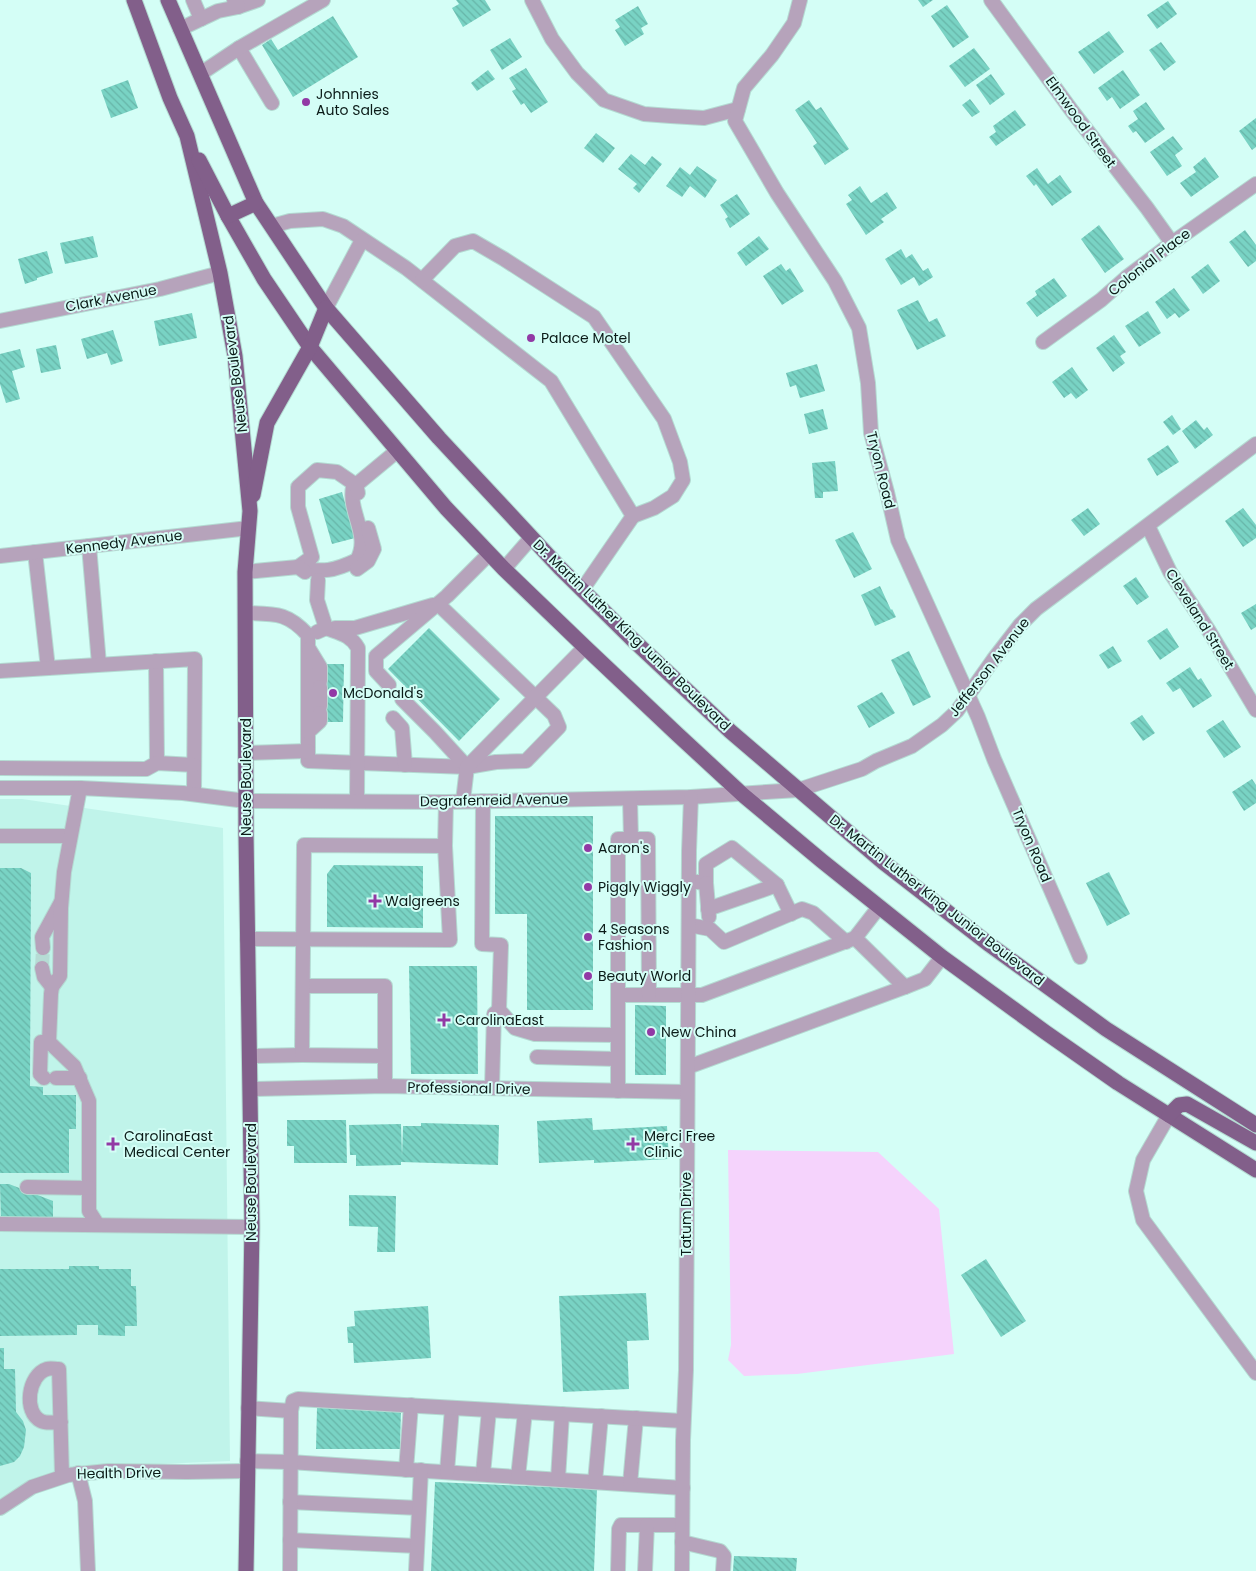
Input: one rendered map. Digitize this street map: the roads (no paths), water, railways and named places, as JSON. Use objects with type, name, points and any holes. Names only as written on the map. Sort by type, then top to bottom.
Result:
[{"type":"main road","name":"Neuse Boulevard","points":[[134,0],[170,98],[187,136],[220,273],[235,356],[250,511],[245,572],[247,939],[252,1227],[246,1571]]},
{"type":"main road","name":"Dr. Martin Luther King Junior Boulevard","points":[[168,0],[256,202],[326,308],[439,438],[582,590],[730,731],[883,862],[990,945],[1106,1029],[1256,1125]]},
{"type":"main road","points":[[187,136],[228,216],[264,279],[310,347],[446,508],[504,569],[676,734],[743,795],[879,907],[942,957],[1044,1032],[1256,1170]]},
{"type":"main road","points":[[228,216],[256,202]]},
{"type":"main road","points":[[250,511],[267,423],[310,347],[326,308]]},
{"type":"main road","points":[[1169,1115],[1179,1105],[1187,1104],[1256,1143]]},
{"type":"street","points":[[193,0],[201,19]]},
{"type":"street","points":[[180,29],[201,19],[215,5],[258,0]]},
{"type":"street","points":[[200,74],[239,48],[324,0]]},
{"type":"street","points":[[532,0],[552,39],[567,60],[604,100],[644,114],[671,116],[704,118],[738,109]]},
{"type":"street","name":"Tryon Road","points":[[800,0],[794,24],[772,55],[744,88],[735,121],[777,193],[835,281],[859,328],[868,383],[871,433],[898,540],[968,696],[1080,957]]},
{"type":"street","name":"Elmwood Street","points":[[991,0],[1172,243]]},
{"type":"street","points":[[239,48],[272,103]]},
{"type":"street","name":"Colonial Place","points":[[1043,342],[1101,300],[1127,277],[1172,243],[1256,184]]},
{"type":"street","points":[[272,226],[290,220],[323,219],[343,226],[406,268],[551,381],[633,516]]},
{"type":"street","points":[[326,308],[362,240]]},
{"type":"street","points":[[422,280],[455,246],[473,241],[594,317],[664,419],[680,462],[682,480],[674,496],[654,508],[633,516],[582,590]]},
{"type":"street","name":"Clark Avenue","points":[[0,321],[160,289],[220,273]]},
{"type":"street","name":"Jefferson Avenue","points":[[743,795],[798,790],[862,769],[912,746],[942,725],[957,711],[1020,625],[1036,609],[1256,444]]},
{"type":"street","points":[[245,572],[298,567],[328,572],[357,560],[363,543],[351,497],[353,487],[397,451]]},
{"type":"street","points":[[318,470],[337,472],[356,485],[374,549],[368,561],[351,574],[318,580],[298,567],[312,557],[298,507],[298,487],[318,470]]},
{"type":"street","name":"Cleveland Street","points":[[1148,526],[1170,572],[1209,631],[1256,710]]},
{"type":"street","name":"Kennedy Avenue","points":[[0,556],[249,528]]},
{"type":"street","points":[[504,569],[532,538]]},
{"type":"street","points":[[89,546],[100,664]]},
{"type":"street","points":[[35,552],[48,668]]},
{"type":"street","points":[[389,685],[376,671],[376,656],[438,604],[489,554]]},
{"type":"street","points":[[318,580],[316,600],[326,628]]},
{"type":"street","points":[[308,642],[326,628],[355,628],[438,604]]},
{"type":"street","points":[[308,642],[308,762],[467,766],[526,760],[559,727],[554,715],[438,604]]},
{"type":"street","points":[[246,613],[280,614],[299,625],[308,642],[320,667],[320,721],[308,732]]},
{"type":"street","points":[[326,628],[353,639],[358,648],[357,801]]},
{"type":"street","points":[[463,802],[467,766],[585,647]]},
{"type":"street","points":[[0,670],[194,659],[194,794]]},
{"type":"street","points":[[156,661],[157,763]]},
{"type":"street","points":[[402,699],[467,766]]},
{"type":"street","points":[[393,718],[402,728],[405,765]]},
{"type":"street","points":[[246,753],[308,752]]},
{"type":"street","points":[[0,768],[146,769],[157,763],[194,765]]},
{"type":"street","name":"Degrafenreid Avenue","points":[[0,788],[80,788],[194,794],[246,802],[463,802],[691,798],[743,795]]},
{"type":"street","points":[[49,1042],[52,987],[60,976],[62,902],[70,836],[80,788]]},
{"type":"street","points":[[630,798],[631,839]]},
{"type":"street","name":"Tatum Drive","points":[[682,1571],[683,1421],[686,1370],[691,798]]},
{"type":"street","points":[[483,801],[482,944],[501,946],[500,1010],[515,1028],[535,1034],[618,1035]]},
{"type":"street","points":[[247,939],[450,940],[445,846],[446,802]]},
{"type":"street","points":[[0,836],[70,836]]},
{"type":"street","points":[[618,1091],[618,839],[648,839],[649,995]]},
{"type":"street","points":[[302,1056],[304,844],[445,846]]},
{"type":"street","points":[[710,929],[706,864],[732,848],[777,885],[791,914]]},
{"type":"street","points":[[690,882],[706,883]]},
{"type":"street","points":[[708,909],[777,885]]},
{"type":"street","points":[[42,948],[42,937],[62,902]]},
{"type":"street","points":[[618,995],[702,995],[851,940],[879,907]]},
{"type":"street","points":[[689,925],[710,929],[724,942],[802,909],[813,913],[851,940],[905,987]]},
{"type":"street","points":[[688,1067],[925,979],[942,957]]},
{"type":"street","points":[[42,968],[44,977],[52,987]]},
{"type":"street","points":[[303,986],[385,986],[385,1086]]},
{"type":"street","points":[[492,1088],[494,1014],[500,1010]]},
{"type":"street","points":[[80,1078],[50,1078],[40,1074],[41,1042],[49,1042],[74,1066],[80,1078],[90,1101],[89,1211],[98,1226]]},
{"type":"street","points":[[250,1056],[385,1056]]},
{"type":"street","points":[[537,1057],[618,1058]]},
{"type":"street","name":"Professional Drive","points":[[250,1088],[385,1086],[687,1092]]},
{"type":"street","points":[[1169,1115],[1143,1160],[1136,1192],[1143,1220],[1256,1373]]},
{"type":"street","points":[[28,1187],[89,1188]]},
{"type":"street","points":[[0,1224],[252,1227]]},
{"type":"street","points":[[290,1571],[291,1411],[293,1401],[298,1399],[683,1421]]},
{"type":"street","points":[[406,1470],[411,1405]]},
{"type":"street","points":[[248,1408],[291,1411]]},
{"type":"street","points":[[447,1472],[452,1408]]},
{"type":"street","points":[[483,1474],[489,1410]]},
{"type":"street","points":[[518,1477],[525,1412]]},
{"type":"street","points":[[558,1479],[562,1414]]},
{"type":"street","points":[[594,1482],[601,1416]]},
{"type":"street","points":[[630,1484],[636,1418]]},
{"type":"street","points":[[61,1422],[62,1476]]},
{"type":"street","name":"Health Drive","points":[[0,1508],[32,1487],[62,1476],[78,1473],[108,1471],[187,1472],[290,1462],[683,1488]]},
{"type":"street","points":[[416,1571],[421,1470]]},
{"type":"street","points":[[78,1473],[85,1501],[88,1571]]},
{"type":"street","points":[[290,1502],[419,1508]]},
{"type":"street","points":[[645,1571],[647,1524]]},
{"type":"street","points":[[618,1571],[621,1525],[682,1525]]},
{"type":"street","points":[[290,1540],[417,1546]]},
{"type":"street","points":[[682,1542],[720,1551],[724,1556],[723,1571]]},
{"type":"tunnel","points":[[42,968],[43,948]]},
{"type":"place","name":"Johnnies Auto Sales","points":[[306,102]]},
{"type":"place","name":"Palace Motel","points":[[531,338]]},
{"type":"place","name":"McDonald's","points":[[333,693]]},
{"type":"place","name":"Aaron's","points":[[588,848]]},
{"type":"place","name":"Piggly Wiggly","points":[[588,887]]},
{"type":"place","name":"Walgreens","points":[[375,901]]},
{"type":"place","name":"4 Seasons Fashion","points":[[588,937]]},
{"type":"place","name":"Beauty World","points":[[588,976]]},
{"type":"place","name":"CarolinaEast","points":[[444,1020]]},
{"type":"place","name":"New China","points":[[651,1032]]},
{"type":"place","name":"CarolinaEast Medical Center","points":[[113,1144]]},
{"type":"place","name":"Merci Free Clinic","points":[[633,1144]]}]
